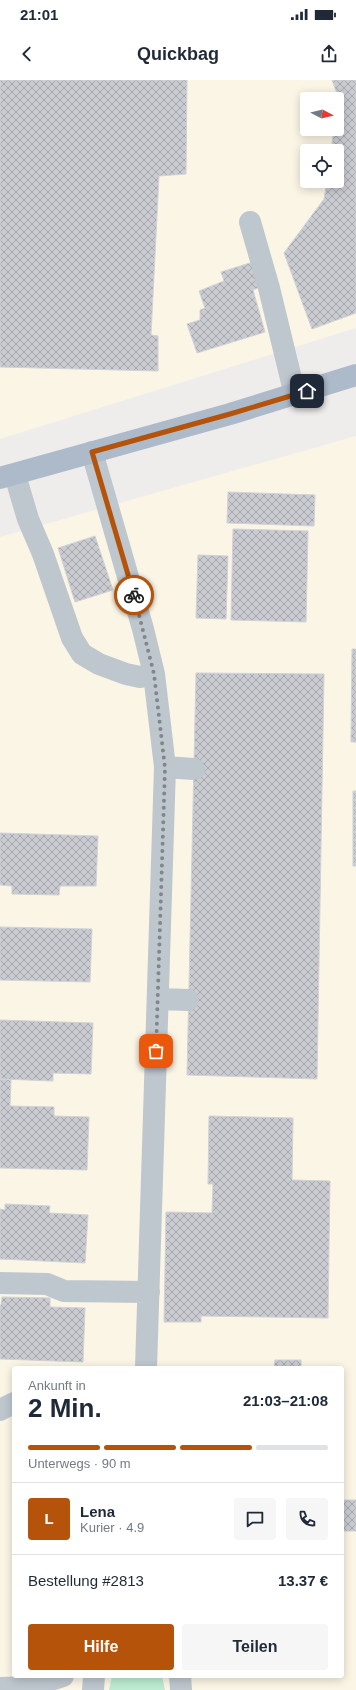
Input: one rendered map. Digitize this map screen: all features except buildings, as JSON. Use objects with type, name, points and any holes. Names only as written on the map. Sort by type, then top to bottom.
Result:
[{"type":"main road","points":[[8,476],[230,414],[356,375]]},
{"type":"lane","points":[[250,222],[270,288],[295,395]]},
{"type":"lane","points":[[92,452],[137,606],[154,674],[165,768],[146,1366]]},
{"type":"lane","points":[[8,476],[43,554],[72,638],[82,654],[99,664],[126,674],[140,677],[154,674]]},
{"type":"lane","points":[[165,768],[194,769]]},
{"type":"lane","points":[[158,999],[188,1000]]},
{"type":"lane","points":[[0,1283],[47,1284],[64,1291],[149,1292]]},
{"type":"lane","points":[[0,1410],[12,1404]]},
{"type":"lane","points":[[0,1688],[29,1688],[57,1678]]},
{"type":"lane","points":[[92,1690],[94,1678]]},
{"type":"lane","points":[[180,1678],[181,1690]]},
{"type":"shaded area","points":[[0,80],[356,80],[356,328],[0,439]]},
{"type":"shaded area","points":[[356,436],[356,1690],[0,1690],[0,537]]},
{"type":"green space","points":[[112,1678],[162,1678],[165,1690],[109,1690]]},
{"type":"way so far","points":[[134,595],[154,674],[165,768],[156,1051]]},
{"type":"route","points":[[134,595],[92,452],[307,391]]}]
